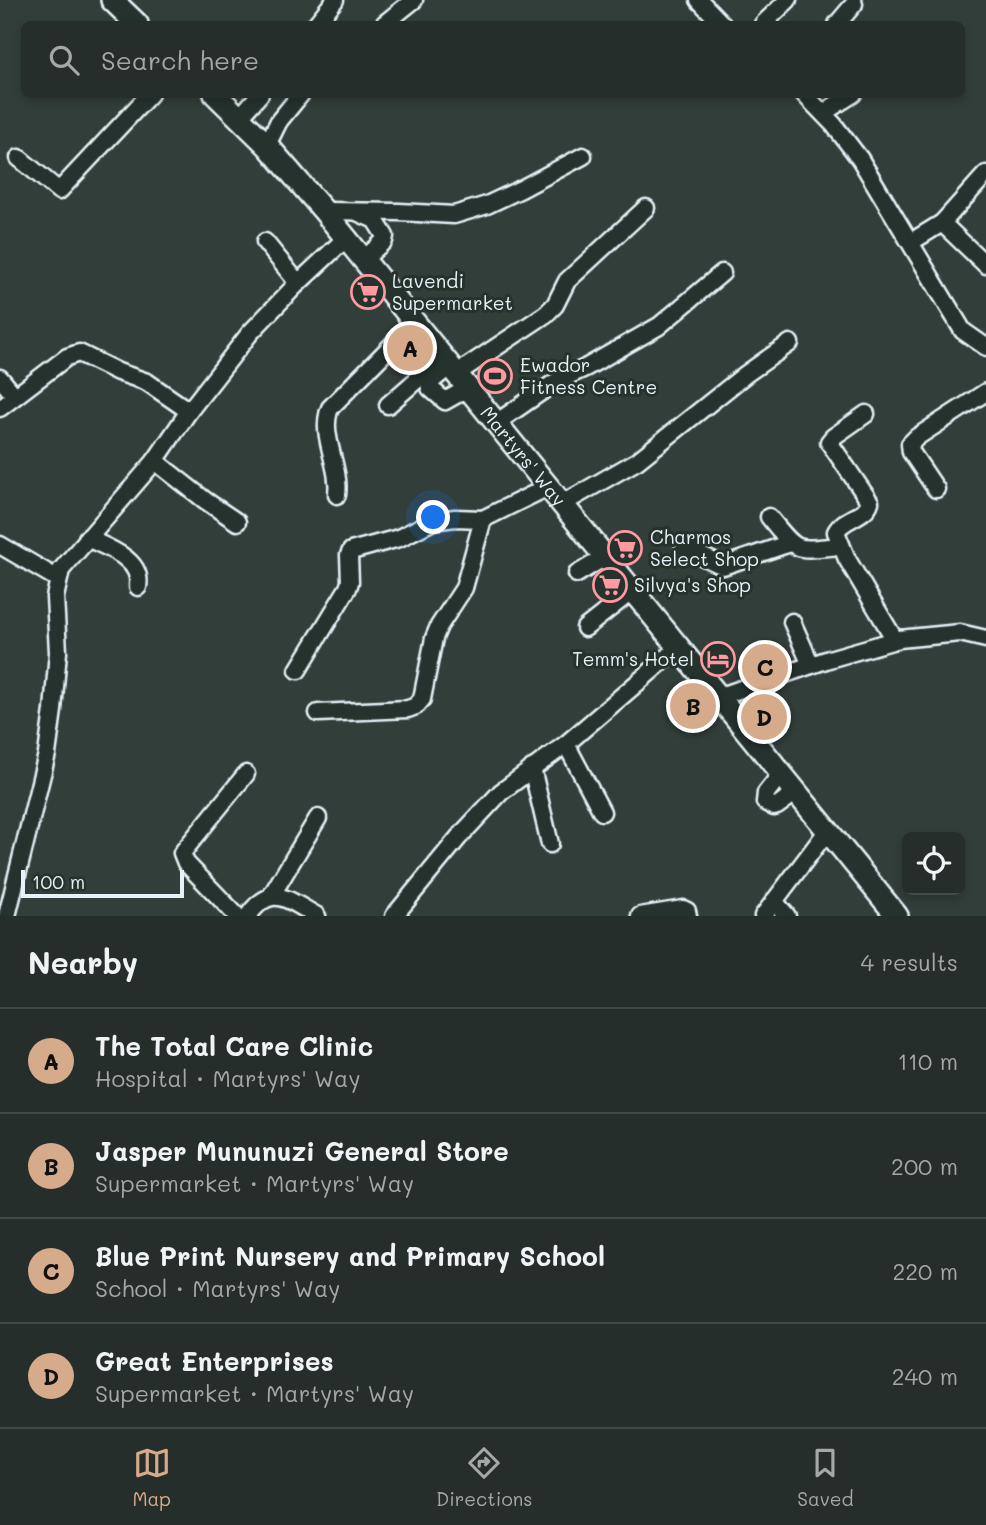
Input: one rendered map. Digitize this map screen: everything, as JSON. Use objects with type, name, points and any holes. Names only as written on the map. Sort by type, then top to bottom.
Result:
[{"type":"main road","points":[[112,0],[134,21]]},
{"type":"main road","name":"Martyrs' Way","points":[[219,98],[267,145],[324,211],[718,697],[776,781],[828,830],[897,916]]},
{"type":"street","points":[[318,21],[335,0]]},
{"type":"street","points":[[394,21],[414,0]]},
{"type":"street","points":[[699,0],[719,21]]},
{"type":"street","points":[[766,21],[788,0]]},
{"type":"street","points":[[840,21],[854,4]]},
{"type":"street","points":[[19,158],[59,191],[146,98]]},
{"type":"street","points":[[239,118],[256,98]]},
{"type":"street","points":[[267,145],[279,121],[298,98]]},
{"type":"street","points":[[808,98],[860,159],[963,331],[985,346]]},
{"type":"street","points":[[823,113],[847,98]]},
{"type":"street","points":[[324,211],[454,215],[521,190],[583,156]]},
{"type":"street","points":[[911,242],[943,223],[986,174]]},
{"type":"street","points":[[388,405],[454,371],[546,314],[555,305],[567,281],[646,208]]},
{"type":"street","points":[[356,212],[375,219],[385,236],[384,241],[363,260]]},
{"type":"street","points":[[943,223],[986,265]]},
{"type":"street","points":[[6,916],[47,754],[58,652],[55,597],[61,570],[155,461],[189,411],[250,334],[298,283],[345,239]]},
{"type":"street","points":[[265,242],[298,283]]},
{"type":"street","points":[[496,423],[556,381],[585,368],[659,326],[722,273]]},
{"type":"street","points":[[337,495],[336,472],[326,425],[330,408],[414,323]]},
{"type":"street","points":[[562,504],[637,461],[790,342]]},
{"type":"street","points":[[0,408],[67,357],[79,353],[146,383],[189,411]]},
{"type":"street","points":[[0,377],[15,396]]},
{"type":"street","points":[[936,489],[911,452],[910,444],[986,392]]},
{"type":"street","points":[[866,414],[829,442],[870,502],[868,508],[836,529],[840,546],[895,640]]},
{"type":"street","points":[[155,461],[206,502],[237,522]]},
{"type":"street","points":[[298,670],[351,582],[351,551],[399,538],[433,521],[484,519],[548,486]]},
{"type":"street","points":[[769,517],[790,543],[803,549],[840,546]]},
{"type":"street","points":[[318,713],[408,709],[416,706],[422,699],[434,638],[464,588],[484,519]]},
{"type":"street","points":[[88,538],[132,564],[137,573],[138,587]]},
{"type":"street","points":[[684,548],[723,566],[790,543]]},
{"type":"street","points":[[0,545],[58,579]]},
{"type":"street","points":[[577,574],[605,557]]},
{"type":"street","points":[[585,628],[632,591]]},
{"type":"street","points":[[792,622],[811,665]]},
{"type":"street","points":[[718,697],[895,640],[960,633],[986,639]]},
{"type":"street","points":[[394,916],[501,792],[566,744],[678,648]]},
{"type":"street","points":[[566,744],[601,812]]},
{"type":"street","points":[[532,768],[550,844]]},
{"type":"street","points":[[237,916],[186,863],[182,853],[246,774]]},
{"type":"street","points":[[776,781],[764,798],[765,802],[774,807],[790,797]]},
{"type":"street","points":[[271,897],[318,818]]},
{"type":"street","points":[[762,916],[828,830]]},
{"type":"street","points":[[248,916],[261,900],[271,897],[284,897],[317,916]]},
{"type":"street","points":[[774,901],[787,916]]},
{"type":"street","points":[[640,916],[683,909],[688,916]]},
{"type":"place","name":"Lavendi Supermarket","points":[[368,292]]},
{"type":"place","name":"The Total Care Clinic","points":[[410,348]]},
{"type":"place","name":"Ewador Fitness Centre","points":[[495,376]]},
{"type":"place","name":"Charmos Select Shop","points":[[625,548]]},
{"type":"place","name":"Silvya's Shop","points":[[610,585]]},
{"type":"place","name":"Temm's Hotel","points":[[718,659]]},
{"type":"place","name":"Blue Print Nursery and Primary School","points":[[765,667]]},
{"type":"place","name":"Jasper Mununuzi General Store","points":[[693,706]]},
{"type":"place","name":"Great Enterprises","points":[[764,717]]}]
